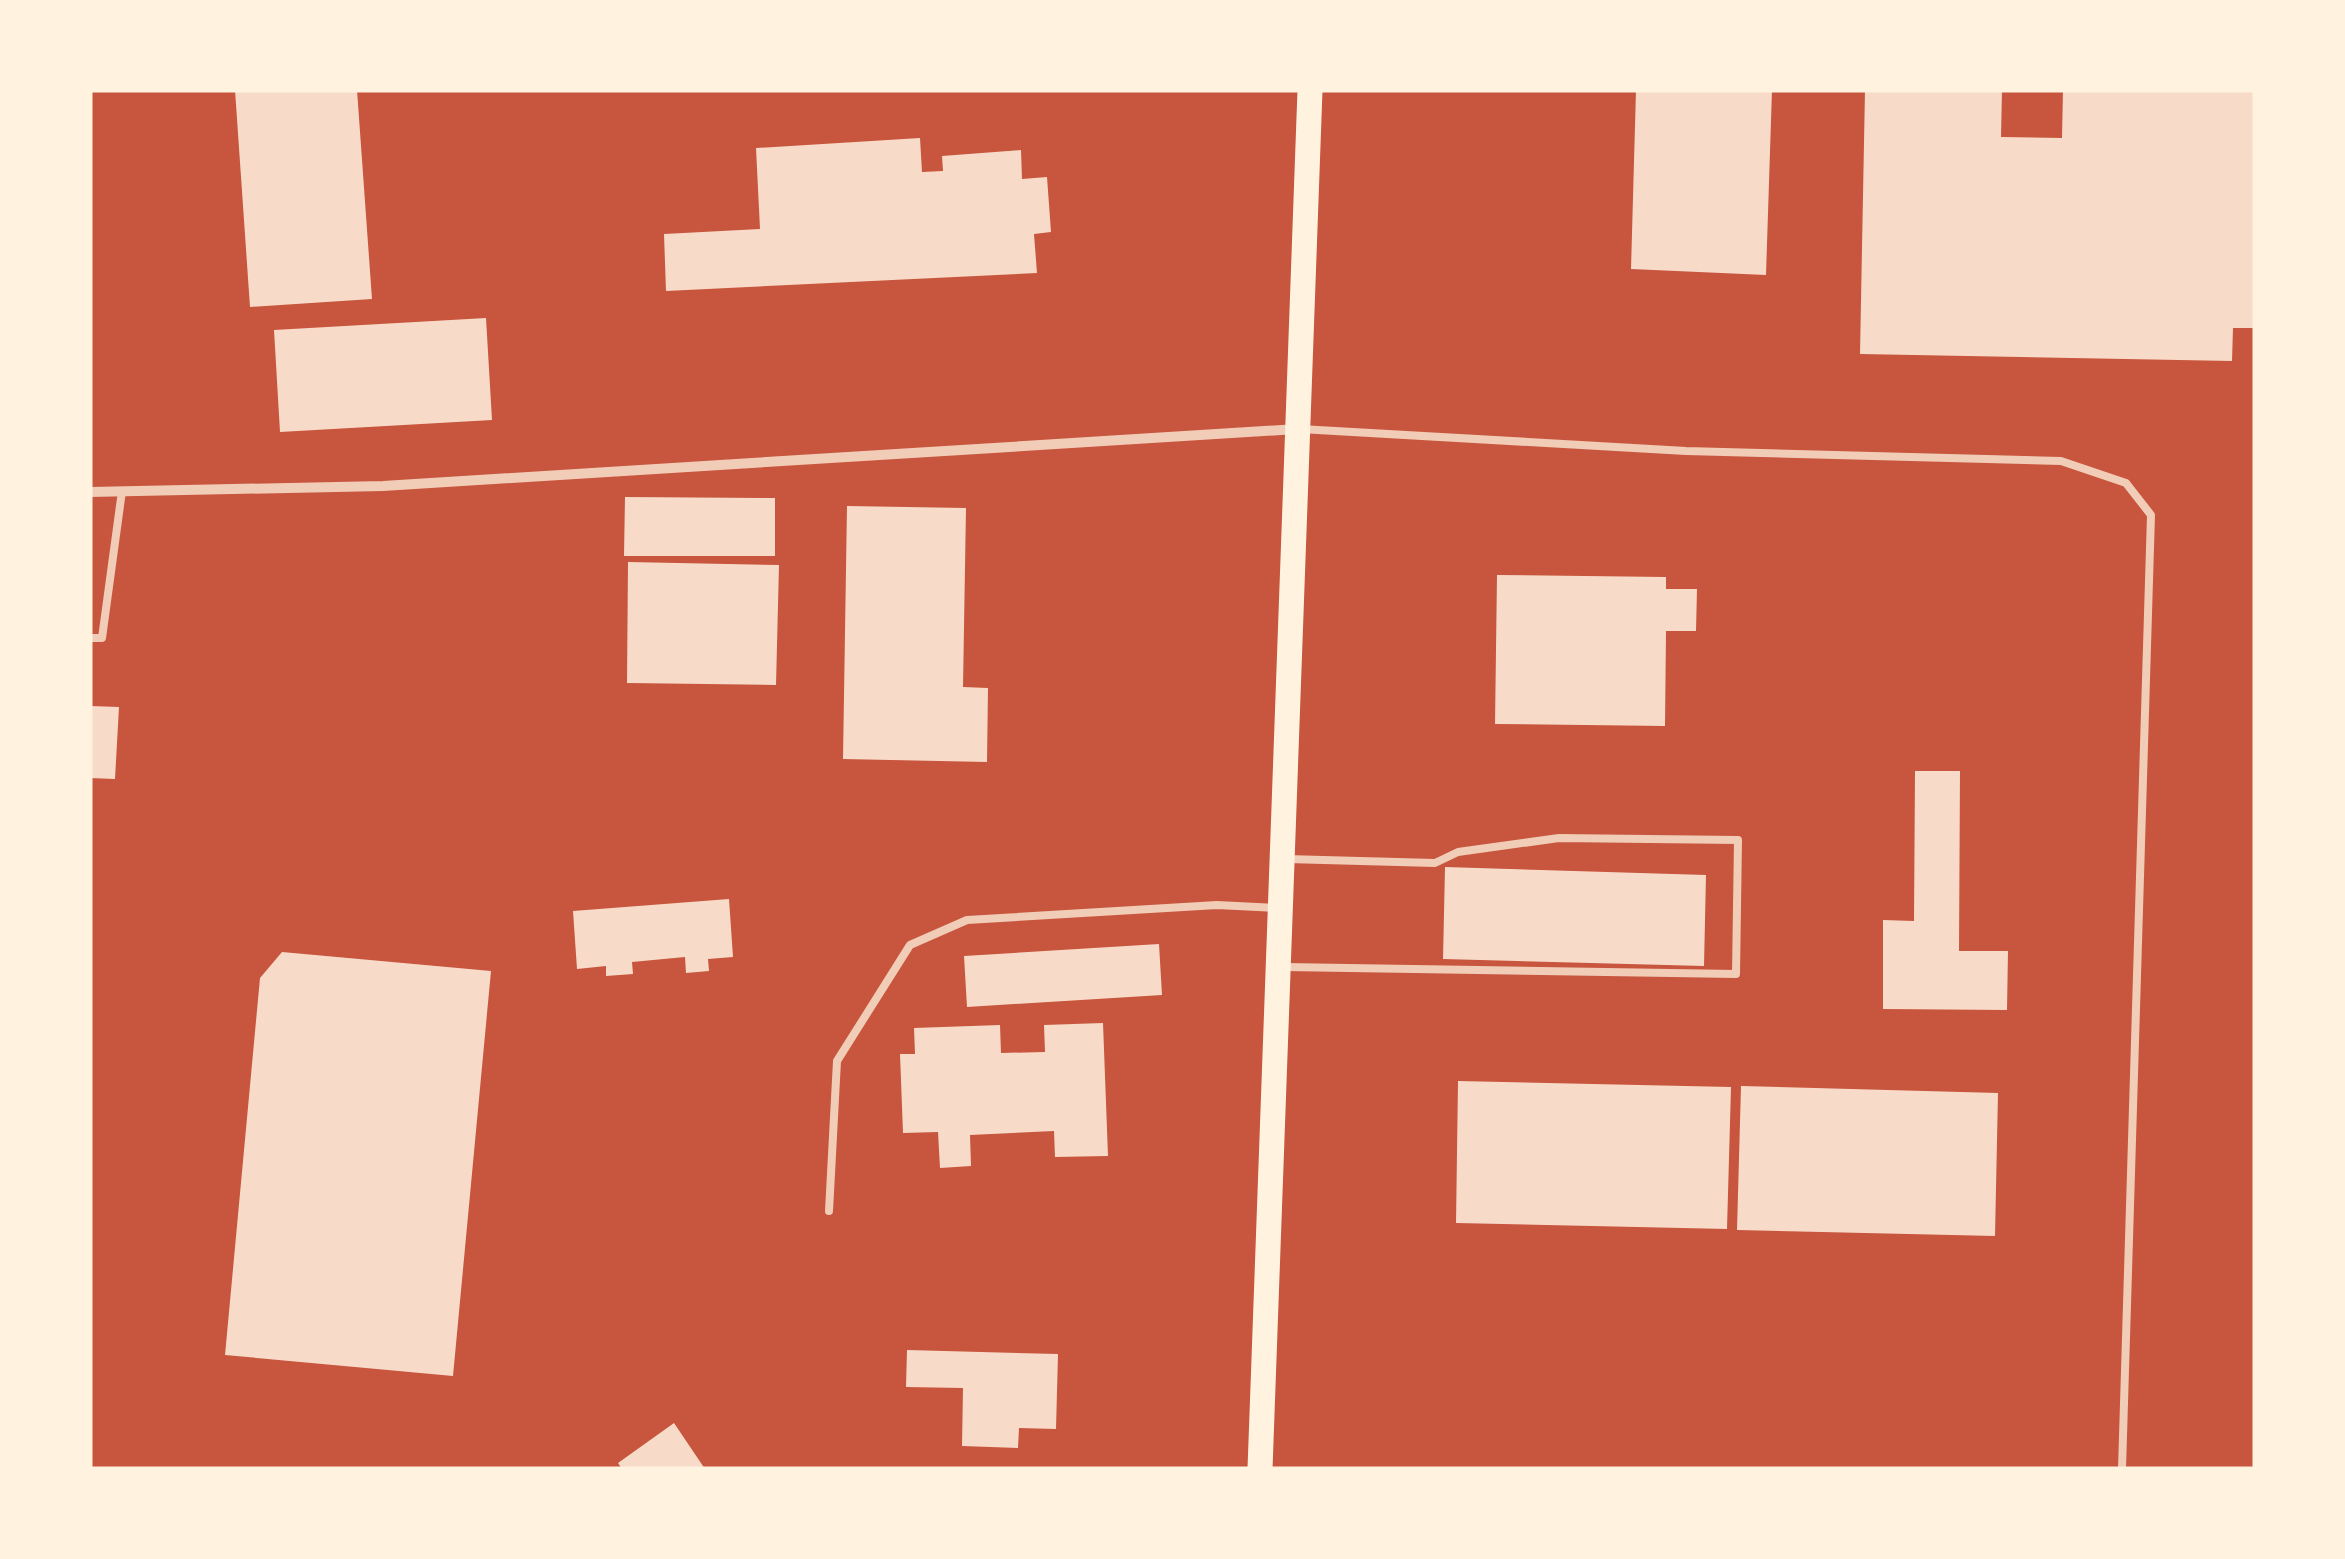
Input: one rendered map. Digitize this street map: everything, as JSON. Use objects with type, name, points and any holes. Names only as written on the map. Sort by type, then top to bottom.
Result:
[{"type":"main road","points":[[1260,1469],[1310,90]]},
{"type":"street","points":[[90,492],[403,485],[1298,429]]},
{"type":"lane","points":[[1298,429],[1686,451],[2062,461],[2126,483],[2152,515],[2122,1469]]},
{"type":"lane","points":[[90,638],[102,638],[122,491]]},
{"type":"lane","points":[[1279,967],[1736,974],[1738,840],[1559,838],[1458,852],[1435,863],[1283,858]]},
{"type":"lane","points":[[829,1211],[837,1061],[910,944],[967,920],[1217,905],[1281,909]]},
{"type":"building","points":[[235,90],[357,90],[372,299],[250,307]]},
{"type":"building","points":[[1636,90],[1772,90],[1766,275],[1631,269]]},
{"type":"building","points":[[1865,90],[2002,90],[2001,137],[2062,138],[2063,90],[2255,90],[2255,328],[2233,328],[2232,361],[1860,354]]},
{"type":"building","points":[[920,138],[922,172],[943,171],[942,156],[1021,150],[1022,179],[1047,177],[1051,232],[1034,234],[1037,273],[666,291],[664,234],[760,229],[756,148]]},
{"type":"building","points":[[486,318],[492,420],[280,432],[274,330]]},
{"type":"building","points":[[625,497],[775,498],[775,556],[624,556]]},
{"type":"building","points":[[847,506],[966,508],[963,687],[988,688],[987,762],[843,759]]},
{"type":"building","points":[[628,562],[779,565],[776,685],[627,683]]},
{"type":"building","points":[[1497,575],[1666,577],[1666,589],[1697,589],[1696,631],[1666,631],[1665,726],[1495,724]]},
{"type":"building","points":[[90,706],[119,707],[115,779],[90,778]]},
{"type":"building","points":[[1915,771],[1960,771],[1959,951],[2008,951],[2007,1010],[1883,1009],[1883,920],[1914,921]]},
{"type":"building","points":[[1445,867],[1706,875],[1704,966],[1443,959]]},
{"type":"building","points":[[729,899],[733,957],[708,959],[709,971],[686,973],[685,957],[632,962],[633,974],[606,976],[606,966],[577,969],[573,911]]},
{"type":"building","points":[[1159,944],[1162,995],[967,1007],[964,956]]},
{"type":"building","points":[[282,952],[491,971],[453,1376],[225,1355],[260,978]]},
{"type":"building","points":[[1103,1023],[1108,1156],[1055,1157],[1054,1131],[970,1135],[971,1166],[940,1168],[938,1132],[903,1133],[900,1054],[915,1054],[914,1028],[1000,1025],[1001,1053],[1045,1052],[1044,1025]]},
{"type":"building","points":[[1458,1081],[1731,1087],[1727,1229],[1456,1223]]},
{"type":"building","points":[[1741,1086],[1998,1093],[1995,1236],[1737,1230]]},
{"type":"building","points":[[907,1350],[1058,1354],[1056,1429],[1019,1428],[1018,1448],[962,1446],[963,1388],[906,1387]]},
{"type":"building","points":[[674,1423],[705,1469],[622,1469],[618,1463]]}]
